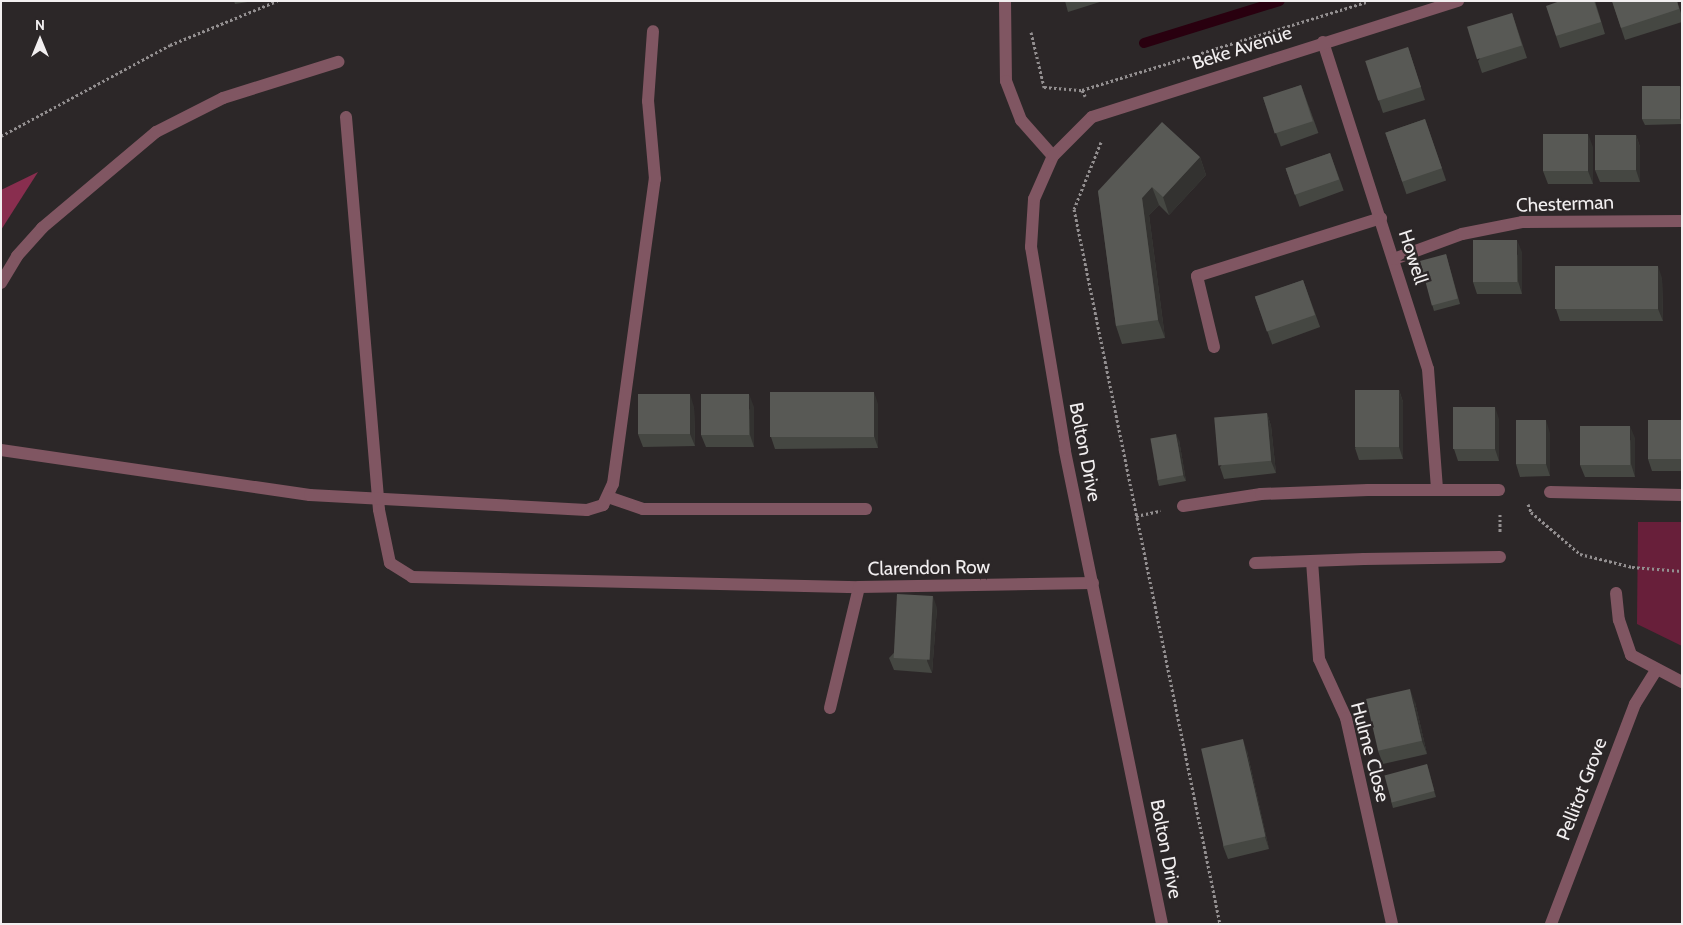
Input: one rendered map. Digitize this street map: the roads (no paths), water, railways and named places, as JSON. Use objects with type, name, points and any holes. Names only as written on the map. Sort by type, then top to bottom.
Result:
[{"type":"street","points":[[1005,1],[1003,19],[1006,81],[1021,120],[1053,156]]},
{"type":"street","name":"Beke Avenue","points":[[1053,156],[1092,117],[1323,42],[1458,1]]},
{"type":"street","points":[[1,450],[310,495],[378,501],[586,510],[603,505],[608,497],[616,467],[655,179],[648,101],[653,31]]},
{"type":"street","name":"Howell","points":[[1323,42],[1428,369],[1436,490]]},
{"type":"street","points":[[1,283],[17,256],[42,228],[156,132],[216,101],[338,62]]},
{"type":"street","points":[[346,116],[378,501],[390,563],[412,577],[859,587]]},
{"type":"street","name":"Bolton Drive","points":[[1053,156],[1034,199],[1031,247],[1065,450],[1162,924]]},
{"type":"street","points":[[1214,347],[1197,276],[1381,218]]},
{"type":"street","name":"Chesterman","points":[[1394,259],[1462,234],[1522,222],[1682,221]]},
{"type":"street","points":[[1183,506],[1260,494],[1368,490],[1499,490]]},
{"type":"street","points":[[1550,492],[1682,495]]},
{"type":"street","points":[[608,497],[644,508],[866,509]]},
{"type":"street","points":[[1255,563],[1500,557]]},
{"type":"street","name":"Hulme Close","points":[[1312,561],[1319,659],[1346,718],[1392,924]]},
{"type":"street","name":"Clarendon Row","points":[[830,708],[859,587],[1093,583]]},
{"type":"street","points":[[1616,593],[1619,620],[1631,655],[1655,672],[1682,682]]},
{"type":"street","name":"Pellitot Grove","points":[[1551,924],[1635,704],[1655,672]]},
{"type":"waterway","points":[[1144,43],[1280,1]]}]
